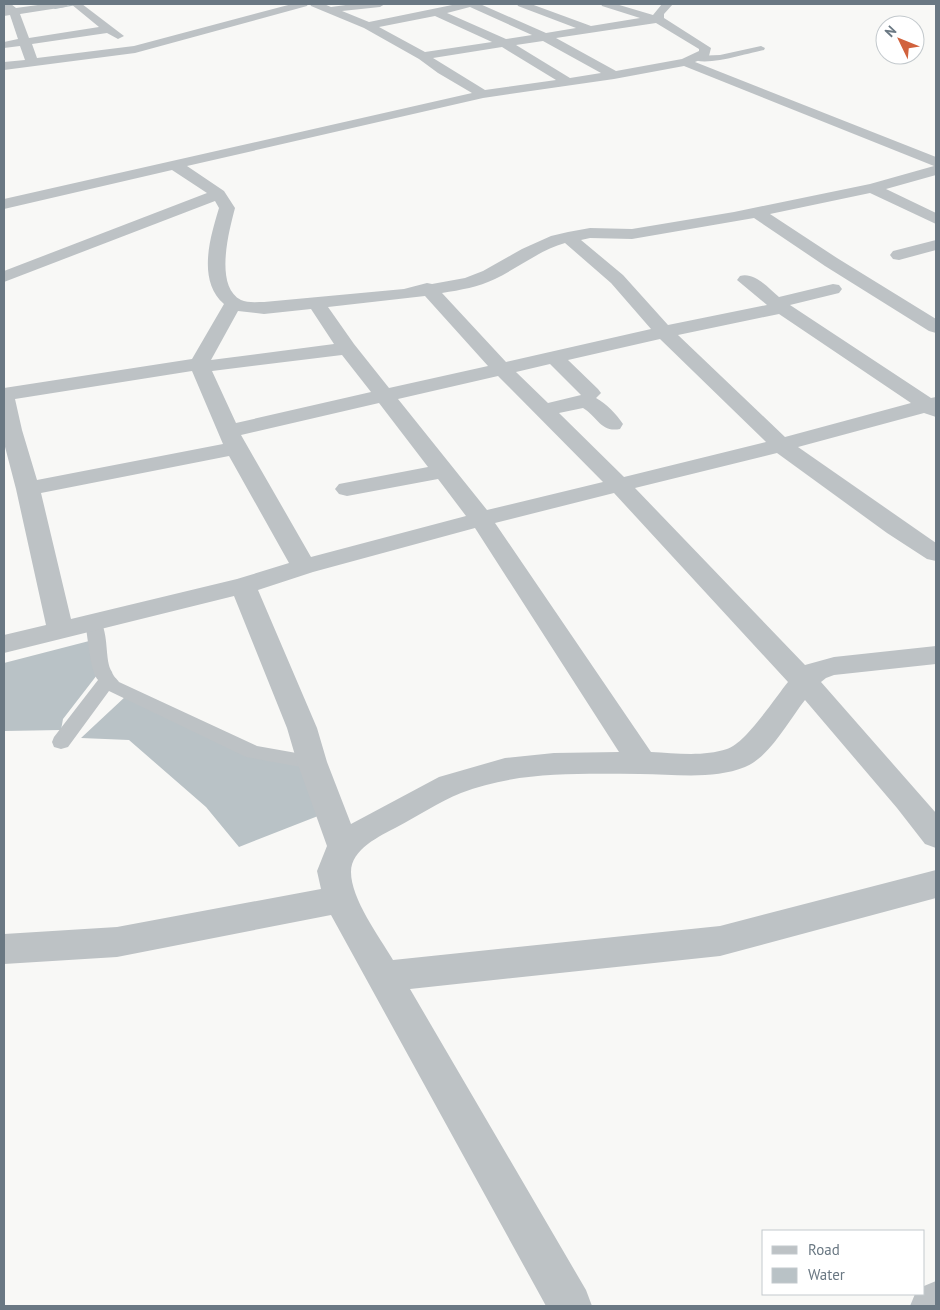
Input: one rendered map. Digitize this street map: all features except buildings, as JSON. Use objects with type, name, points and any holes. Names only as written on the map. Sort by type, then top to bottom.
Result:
[{"type":"street","points":[[32,62],[25,42],[7,10],[65,4]]},
{"type":"street","points":[[76,4],[135,49]]},
{"type":"street","points":[[4,66],[135,49],[302,4]]},
{"type":"street","points":[[315,4],[368,26],[423,56],[442,70],[483,94]]},
{"type":"street","points":[[328,8],[344,9],[380,4]]},
{"type":"street","points":[[368,26],[471,4],[546,37],[614,75]]},
{"type":"street","points":[[522,4],[591,30]]},
{"type":"street","points":[[4,204],[483,94],[614,75],[690,60],[705,53],[706,48],[656,19],[606,4]]},
{"type":"street","points":[[656,19],[668,4]]},
{"type":"street","points":[[436,12],[504,43],[570,82]]},
{"type":"street","points":[[423,56],[656,19]]},
{"type":"street","points":[[481,31],[520,25]]},
{"type":"street","points":[[4,45],[109,29]]},
{"type":"street","points":[[569,49],[587,46]]},
{"type":"street","points":[[592,63],[611,60]]},
{"type":"street","points":[[690,60],[936,162]]},
{"type":"street","points":[[173,164],[219,194],[227,208],[218,239],[219,285],[226,297],[234,303],[258,308],[317,304],[477,281],[528,253],[557,240],[601,232],[632,234],[756,212],[872,188],[936,170]]},
{"type":"street","points":[[872,188],[936,219]]},
{"type":"street","points":[[4,277],[219,194]]},
{"type":"street","points":[[756,212],[831,262],[936,327]]},
{"type":"street","points":[[568,238],[617,279],[664,332],[781,445],[896,528],[936,554]]},
{"type":"street","points":[[899,255],[936,245]]},
{"type":"street","points":[[746,280],[779,306],[934,406]]},
{"type":"street","points":[[428,289],[458,319],[501,368],[619,485],[804,681],[908,800],[936,835]]},
{"type":"street","points":[[28,489],[232,440],[384,396],[779,306],[833,289]]},
{"type":"street","points":[[234,303],[225,316],[200,366],[232,440],[304,567]]},
{"type":"street","points":[[317,304],[347,348],[481,519],[642,763]]},
{"type":"street","points":[[60,630],[28,489],[11,430],[4,395],[200,366],[347,348]]},
{"type":"street","points":[[554,357],[591,393]]},
{"type":"street","points":[[544,411],[579,402],[588,402],[595,406],[612,424]]},
{"type":"street","points":[[4,644],[242,586],[304,567],[481,519],[934,406]]},
{"type":"street","points":[[347,489],[443,471]]},
{"type":"street","points":[[242,586],[302,728],[312,762],[343,846]]},
{"type":"street","points":[[570,1306],[340,899],[334,871],[343,846],[371,826],[450,785],[505,769],[554,764],[642,763],[695,766],[736,759],[754,746],[804,681],[816,671],[834,666],[936,655]]},
{"type":"street","points":[[384,976],[720,941],[936,884]]},
{"type":"street","points":[[4,949],[117,942],[340,899]]},
{"type":"street","points":[[932,1306],[936,1303]]},
{"type":"lane","points":[[690,60],[727,57],[761,48]]},
{"type":"lane","points":[[93,622],[98,640],[102,673],[107,681],[122,691],[253,752],[312,762]]},
{"type":"lane","points":[[61,742],[107,681]]},
{"type":"water","points":[[93,640],[97,675],[63,719],[61,730],[4,731],[4,663]]},
{"type":"water","points":[[126,696],[260,758],[301,762],[318,816],[239,847],[206,807],[129,740],[81,738]]},
{"type":"waterway","points":[[55,8],[80,4]]}]
